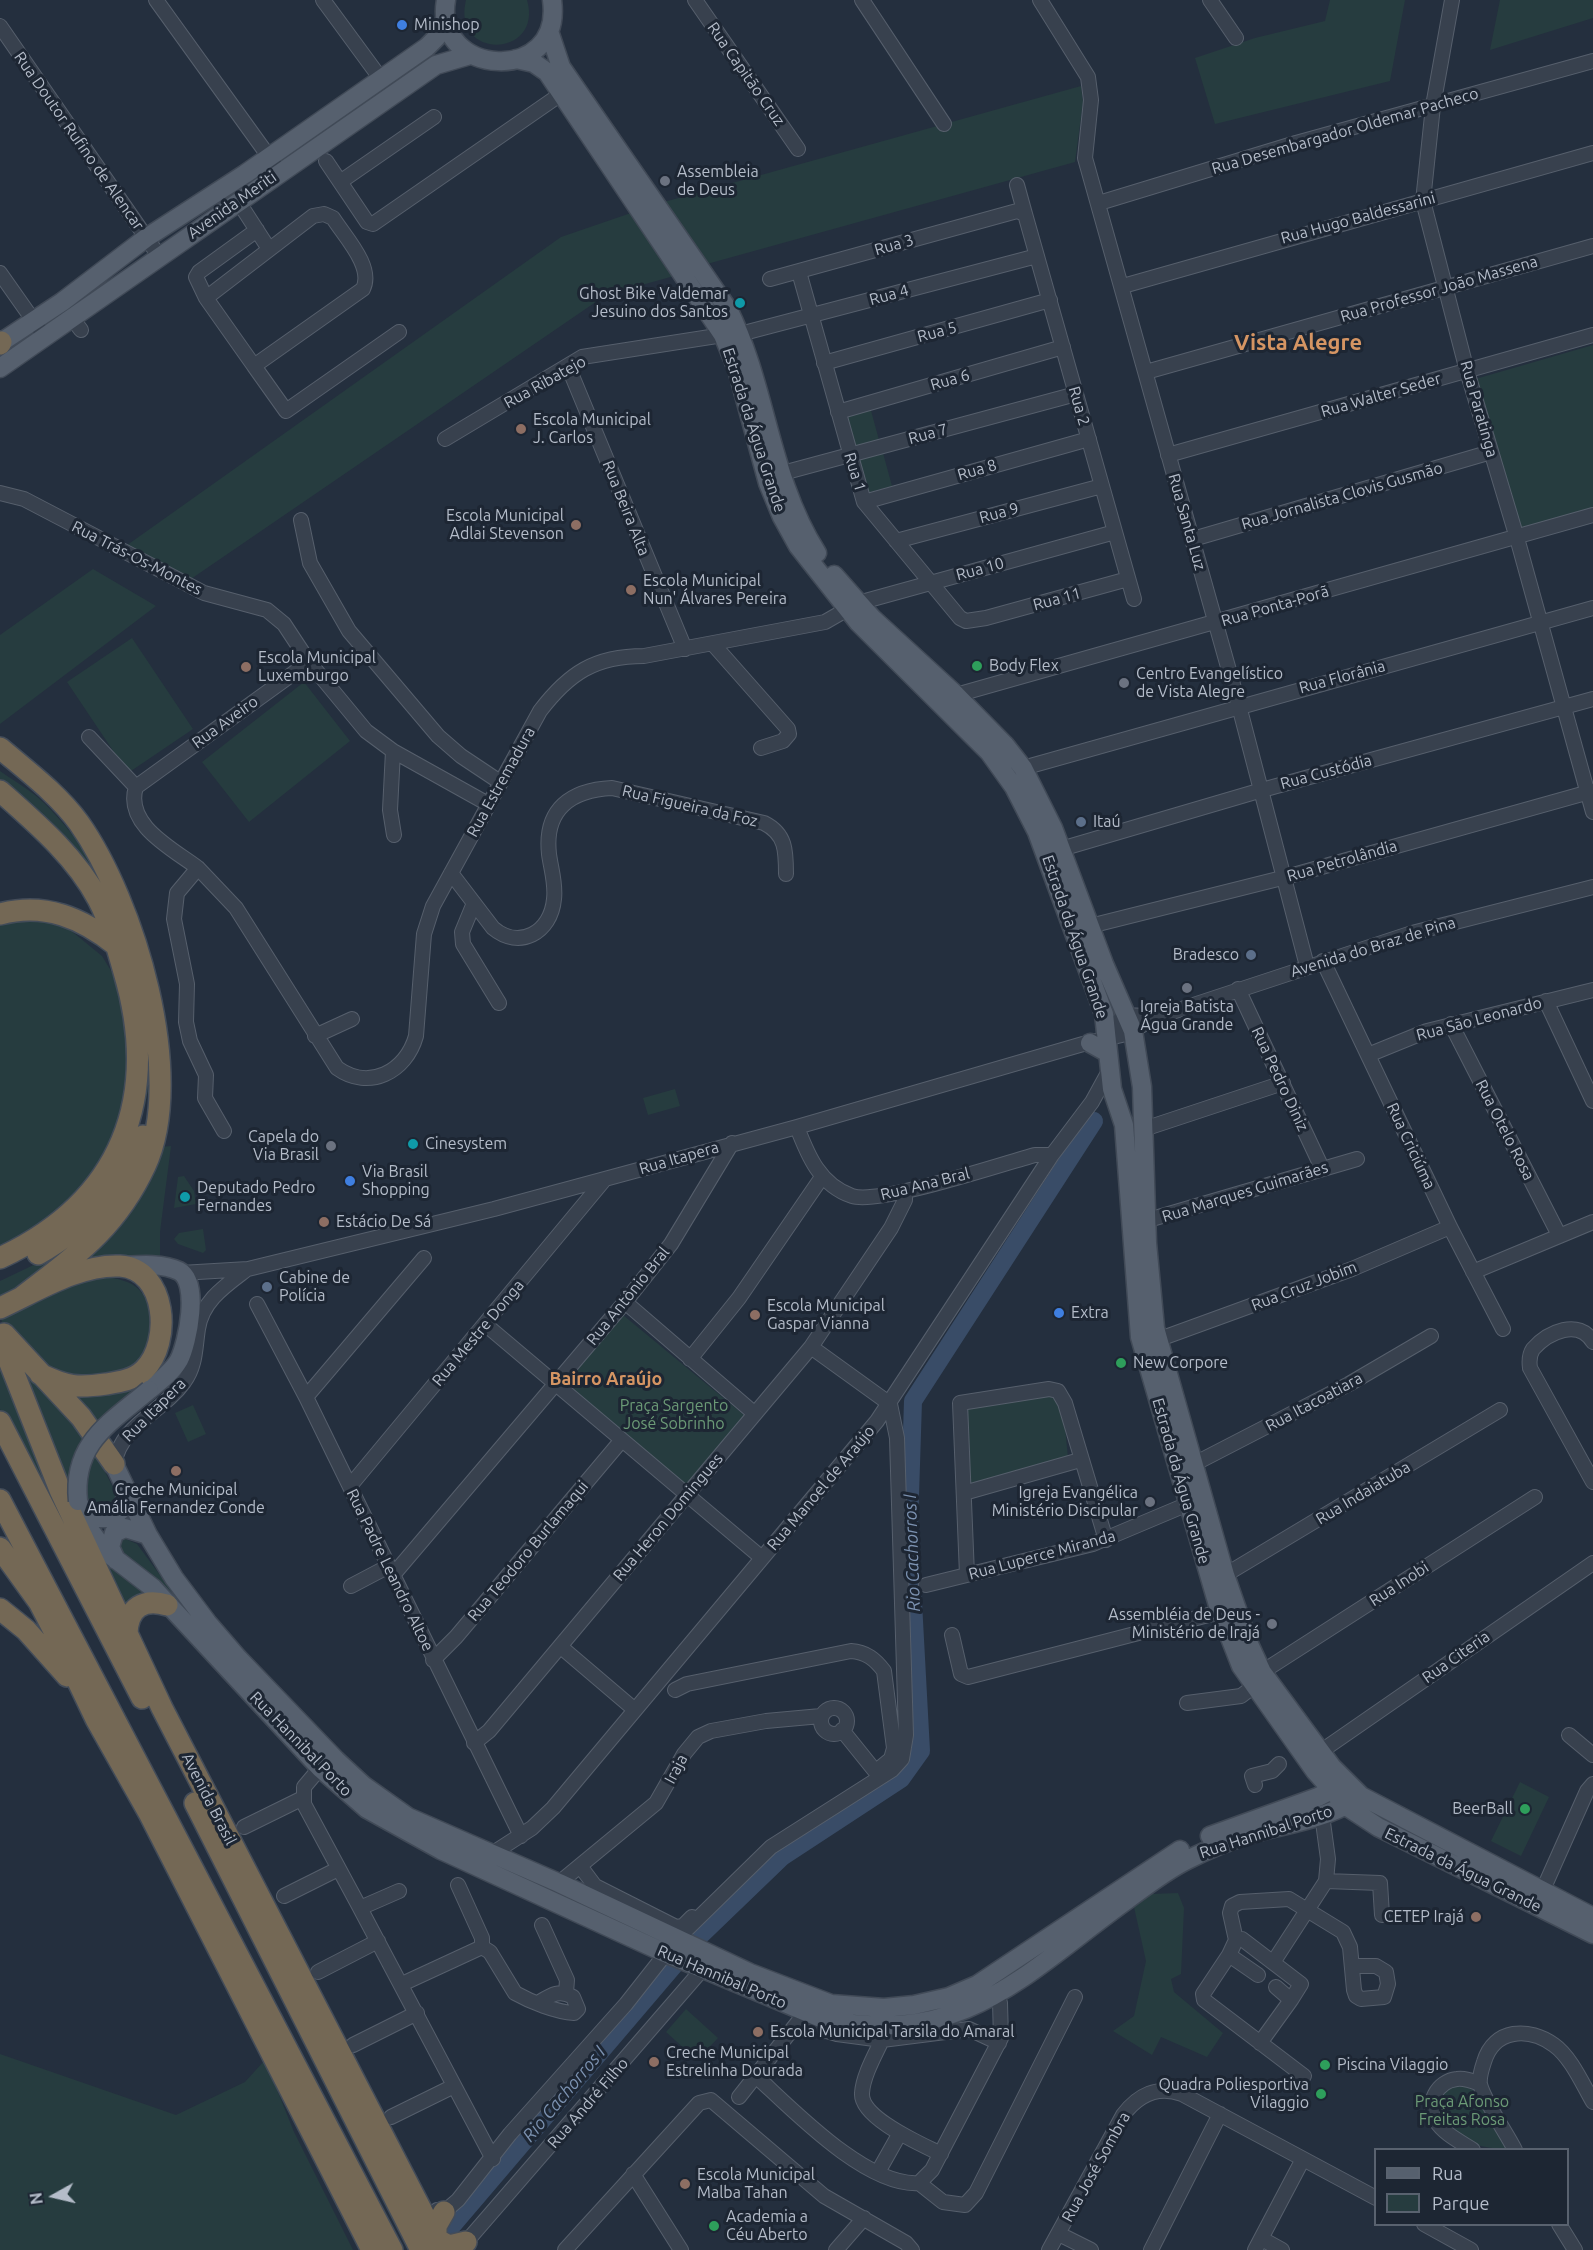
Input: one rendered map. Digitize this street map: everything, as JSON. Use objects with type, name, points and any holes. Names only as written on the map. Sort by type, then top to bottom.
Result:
[{"type":"highway","points":[[0,748],[78,822],[107,869],[132,926],[145,971],[158,1069],[159,1102],[155,1132],[146,1163],[136,1184],[91,1244],[9,1304]]},
{"type":"highway","points":[[0,791],[54,840],[86,880],[97,898],[117,946],[135,1008],[139,1041],[138,1086],[128,1126],[107,1169],[63,1219],[27,1246],[0,1258]]},
{"type":"highway","points":[[0,914],[37,909],[53,911],[98,930],[117,946]]},
{"type":"highway","points":[[0,1273],[72,1232],[120,1179],[145,1130],[158,1069]]},
{"type":"highway","points":[[9,1304],[94,1269],[123,1266],[136,1272],[150,1283],[159,1306],[160,1335],[155,1353],[144,1370],[125,1380],[78,1387],[65,1386],[40,1374]]},
{"type":"highway","points":[[0,1329],[91,1430],[114,1464]]},
{"type":"highway","name":"Avenida Brasil","points":[[0,1338],[60,1490],[127,1633],[177,1736],[416,2199],[433,2246]]},
{"type":"highway","name":"Avenida Brasil","points":[[0,1422],[137,1687],[433,2246]]},
{"type":"highway","points":[[0,1500],[392,2250]]},
{"type":"highway","points":[[0,1548],[39,1602],[96,1719],[168,1851],[372,2250]]},
{"type":"highway","points":[[127,1633],[129,1619],[137,1606],[151,1602],[167,1605]]},
{"type":"highway","points":[[0,1609],[26,1630],[52,1658],[96,1719]]},
{"type":"highway","points":[[137,1687],[177,1736]]},
{"type":"highway","points":[[168,1851],[212,1904]]},
{"type":"highway","points":[[442,2214],[436,2226],[433,2246],[463,2246]]},
{"type":"main road","points":[[446,0],[445,20],[459,45],[470,55],[496,62],[530,54],[550,34],[554,22],[553,0]]},
{"type":"main road","name":"Avenida Meriti","points":[[0,343],[32,319],[62,302],[146,238],[269,158],[433,42],[445,20]]},
{"type":"main road","name":"Estrada da Água Grande","points":[[550,34],[561,67],[723,301],[732,335],[779,474],[807,537],[823,562],[853,606],[993,730],[1023,768],[1061,849],[1090,926],[1131,1023],[1142,1087],[1144,1129],[1139,1222]]},
{"type":"main road","name":"Avenida Meriti","points":[[0,368],[45,337],[77,324],[159,256],[436,64],[470,55]]},
{"type":"main road","name":"Estrada da Água Grande","points":[[516,59],[541,66],[732,335],[737,369],[765,472],[782,517],[806,558],[975,738],[1014,787],[1038,832],[1101,1004],[1104,1052],[1116,1100],[1124,1119],[1139,1222],[1142,1276],[1139,1328],[1144,1355],[1220,1612],[1241,1666],[1258,1679],[1320,1752],[1328,1793]]},
{"type":"main road","points":[[1116,1100],[1132,1096],[1142,1087]]},
{"type":"main road","points":[[123,1266],[165,1268],[181,1273]]},
{"type":"main road","name":"Rua Hannibal Porto","points":[[181,1273],[189,1285],[191,1298],[183,1351],[170,1372],[98,1433],[88,1447],[78,1472],[79,1504],[95,1539],[116,1560],[141,1577],[244,1684],[320,1768],[348,1794],[388,1823],[476,1866],[503,1853]]},
{"type":"main road","name":"Estrada da Água Grande","points":[[1142,1276],[1157,1340],[1225,1575],[1249,1644],[1258,1679],[1328,1793],[1353,1801],[1593,1917]]},
{"type":"main road","name":"Rua Hannibal Porto","points":[[114,1464],[148,1535],[191,1602],[238,1658],[336,1760],[377,1796],[423,1825],[503,1853],[559,1883],[678,1938],[708,1962],[800,2011],[850,2024],[882,2026],[951,2015],[996,2002],[1041,1965],[1182,1862],[1328,1793]]},
{"type":"main road","points":[[79,1504],[96,1518],[112,1518],[123,1508],[127,1490]]},
{"type":"main road","points":[[116,1560],[110,1547],[114,1533],[125,1528],[148,1535]]},
{"type":"main road","points":[[199,1639],[213,1632],[238,1658]]},
{"type":"main road","name":"Rua Hannibal Porto","points":[[503,1853],[665,1953],[708,1962],[811,1997],[851,2007],[884,2008],[949,1996],[991,1977],[1179,1851],[1225,1830],[1328,1793],[1353,1801]]},
{"type":"main road","name":"Estrada da Água Grande","points":[[1353,1801],[1377,1827],[1593,1934]]},
{"type":"street","points":[[156,0],[280,172]]},
{"type":"street","points":[[323,0],[381,79]]},
{"type":"street","name":"Rua Capitão Cruz","points":[[695,0],[798,149]]},
{"type":"street","points":[[862,0],[944,124]]},
{"type":"street","name":"Rua Santa Luz","points":[[1040,0],[1088,76],[1091,99],[1085,158],[1216,622],[1286,877],[1307,966]]},
{"type":"street","points":[[1210,0],[1236,38]]},
{"type":"street","name":"Rua Paratinga","points":[[1452,0],[1433,106],[1423,201],[1467,371],[1517,538],[1564,708],[1591,791],[1593,812]]},
{"type":"street","name":"Rua Doutor Rufino de Alencar","points":[[0,26],[159,256]]},
{"type":"street","name":"Rua Desembargador Oldemar Pacheco","points":[[1099,203],[1296,142],[1593,61]]},
{"type":"street","points":[[326,161],[367,222],[373,224],[561,94]]},
{"type":"street","points":[[340,182],[434,117]]},
{"type":"street","name":"Rua Hugo Baldessarini","points":[[1123,286],[1593,153]]},
{"type":"street","name":"Rua 2","points":[[1017,185],[1021,212],[1050,300],[1134,599]]},
{"type":"street","points":[[238,201],[269,249]]},
{"type":"street","name":"Rua 3","points":[[770,279],[1021,212]]},
{"type":"street","points":[[206,298],[313,216],[324,214],[333,218],[365,269],[367,281],[363,289],[254,366]]},
{"type":"street","points":[[257,230],[199,272],[196,277],[197,285],[285,411],[399,332]]},
{"type":"street","name":"Rua Professor João Massena","points":[[1146,372],[1444,286],[1593,246]]},
{"type":"street","name":"Rua 4","points":[[732,335],[1037,256]]},
{"type":"street","name":"Rua 1","points":[[799,272],[864,502],[960,618],[966,621],[986,618]]},
{"type":"street","points":[[0,273],[45,337]]},
{"type":"street","name":"Rua 5","points":[[824,363],[1050,300]]},
{"type":"street","name":"Rua Ribatejo","points":[[446,439],[582,357],[732,335]]},
{"type":"street","name":"Rua Walter Seder","points":[[1168,454],[1593,335]]},
{"type":"street","name":"Rua 6","points":[[838,412],[1063,347]]},
{"type":"street","name":"Rua Beira Alta","points":[[568,366],[685,650]]},
{"type":"street","name":"Rua 7","points":[[779,474],[1076,394]]},
{"type":"street","name":"Rua 8","points":[[864,502],[1089,439]]},
{"type":"street","name":"Rua Jornalista Clovis Gusmão","points":[[1193,539],[1491,452]]},
{"type":"street","name":"Rua 9","points":[[896,541],[1102,486]]},
{"type":"street","name":"Rua Trás-Os-Montes","points":[[0,493],[24,499],[204,593],[267,610],[284,624],[309,662],[351,715],[393,751],[488,804]]},
{"type":"street","name":"Rua Ponta-Porã","points":[[956,695],[1593,515]]},
{"type":"street","points":[[301,520],[310,563],[349,631],[448,745],[500,782]]},
{"type":"street","name":"Rua 10","points":[[853,606],[1115,532]]},
{"type":"street","name":"Rua 11","points":[[986,618],[1128,579]]},
{"type":"street","name":"Rua Estremadura","points":[[139,784],[134,805],[146,828],[198,868],[236,908],[337,1068],[349,1076],[381,1076],[402,1062],[413,1047],[416,1036],[424,934],[433,906],[540,711],[558,688],[586,667],[622,656],[644,657],[821,623],[853,606]]},
{"type":"street","name":"Rua Florânia","points":[[1023,768],[1593,608]]},
{"type":"street","points":[[713,644],[788,729],[789,734],[783,741],[761,748]]},
{"type":"street","name":"Rua Aveiro","points":[[139,784],[309,662]]},
{"type":"street","name":"Rua Custódia","points":[[1061,849],[1262,790],[1593,699]]},
{"type":"street","points":[[89,737],[139,784]]},
{"type":"street","points":[[393,751],[390,810],[394,835]]},
{"type":"street","name":"Rua Figueira da Foz","points":[[452,873],[501,935],[524,940],[536,933],[549,917],[554,902],[549,832],[554,816],[573,797],[596,789],[612,788],[764,823],[774,828],[781,836],[786,852],[786,874]]},
{"type":"street","name":"Rua Petrolândia","points":[[1090,926],[1286,877],[1591,791]]},
{"type":"street","points":[[198,868],[177,893],[174,919],[187,984],[189,1041],[208,1082],[206,1098],[224,1131]]},
{"type":"street","name":"Avenida do Braz de Pina","points":[[1104,1052],[1131,1023],[1157,1017],[1422,930],[1593,887]]},
{"type":"street","points":[[474,903],[462,932],[463,944],[499,1003]]},
{"type":"street","name":"Rua Criciúma","points":[[1323,961],[1450,1227],[1503,1329]]},
{"type":"street","name":"Rua Pedro Diniz","points":[[1238,989],[1322,1168]]},
{"type":"street","name":"Rua São Leonardo","points":[[1368,1055],[1406,1038],[1451,1024],[1593,990]]},
{"type":"street","points":[[1546,1001],[1593,1101]]},
{"type":"street","points":[[315,1036],[352,1019]]},
{"type":"street","name":"Rua Otelo Rosa","points":[[1451,1024],[1559,1235]]},
{"type":"street","name":"Rua Manoel de Araújo","points":[[503,1853],[553,1808],[890,1404],[1052,1155],[1092,1102],[1104,1052]]},
{"type":"street","name":"Rua Itapera","points":[[181,1273],[248,1269],[605,1179],[797,1126],[1104,1052]]},
{"type":"street","points":[[1144,1129],[1283,1083]]},
{"type":"street","points":[[1092,1102],[1116,1100]]},
{"type":"street","name":"Rua Ana Bral","points":[[797,1126],[806,1151],[822,1177],[844,1192],[860,1197],[905,1191],[1035,1155],[1052,1155]]},
{"type":"street","name":"Rua Antônio Bral","points":[[391,1571],[625,1302],[671,1244],[732,1143]]},
{"type":"street","name":"Rua Marques Guimarães","points":[[1139,1222],[1357,1159]]},
{"type":"street","points":[[690,1359],[740,1298],[822,1177]]},
{"type":"street","name":"Rua Mestre Donga","points":[[350,1486],[605,1179]]},
{"type":"street","name":"Rua Heron Domingues","points":[[474,1743],[489,1731],[561,1647],[811,1347],[891,1228],[904,1200],[905,1191]]},
{"type":"street","points":[[1473,1272],[1593,1222]]},
{"type":"street","name":"Rua Cruz Jobim","points":[[1157,1340],[1352,1269],[1450,1227]]},
{"type":"street","points":[[306,1397],[424,1258]]},
{"type":"street","name":"Rua Itapera","points":[[114,1464],[120,1444],[126,1434],[176,1391],[190,1373],[200,1321],[207,1304],[224,1287],[248,1269]]},
{"type":"street","points":[[625,1302],[755,1414]]},
{"type":"street","name":"Rua Padre Leandro Altoe","points":[[257,1304],[350,1486],[474,1743],[503,1853]]},
{"type":"street","points":[[486,1325],[762,1558]]},
{"type":"street","points":[[1593,1342],[1582,1329],[1574,1327],[1551,1337],[1533,1349],[1529,1357],[1530,1368],[1593,1482]]},
{"type":"street","name":"Rua Itacoatiara","points":[[1194,1464],[1349,1384],[1431,1336]]},
{"type":"street","points":[[416,2199],[442,2214],[458,2200],[493,2159],[510,2134],[626,2004],[678,1938],[771,1847],[868,1787],[892,1770],[902,1759],[906,1735],[897,1438],[890,1404],[811,1347]]},
{"type":"street","points":[[967,1575],[960,1403],[1049,1389],[1062,1395],[1106,1540]]},
{"type":"street","name":"Rua Indaiatuba","points":[[1225,1575],[1500,1410]]},
{"type":"street","name":"Rua Teodoro Burlamaqui","points":[[433,1660],[463,1629],[621,1441]]},
{"type":"street","points":[[964,1493],[1080,1460]]},
{"type":"street","name":"Rua Inobi","points":[[1187,1704],[1241,1696],[1258,1679],[1535,1497]]},
{"type":"street","name":"Rua Luperce Miranda","points":[[926,1585],[1106,1540],[1188,1504]]},
{"type":"street","name":"Rua Citeria","points":[[1320,1752],[1593,1563]]},
{"type":"street","points":[[351,1586],[391,1571]]},
{"type":"street","points":[[952,1635],[961,1674],[968,1677],[1220,1612]]},
{"type":"street","points":[[561,1647],[635,1710]]},
{"type":"street","points":[[580,1866],[595,1886],[676,1927],[683,1926],[768,1847],[891,1759],[894,1748],[884,1671],[876,1660],[867,1654],[850,1651],[687,1684],[675,1690]]},
{"type":"street","points":[[829,1708],[841,1710],[847,1719],[842,1730],[836,1733],[824,1729],[821,1716],[829,1708]]},
{"type":"street","name":"Iraja","points":[[559,1883],[656,1803],[684,1754],[698,1737],[711,1731],[766,1721],[821,1716]]},
{"type":"street","points":[[842,1730],[875,1771]]},
{"type":"street","points":[[1569,1735],[1593,1755]]},
{"type":"street","points":[[1255,1785],[1252,1776],[1272,1771],[1279,1764]]},
{"type":"street","points":[[320,1768],[306,1783],[303,1798],[338,1869],[402,1984],[493,2159]]},
{"type":"street","points":[[1542,1892],[1593,1784]]},
{"type":"street","points":[[1274,1961],[1326,1881],[1328,1793]]},
{"type":"street","points":[[244,1827],[303,1798]]},
{"type":"street","points":[[284,1896],[338,1869]]},
{"type":"street","points":[[1326,1881],[1380,1883],[1382,1915]]},
{"type":"street","points":[[458,1885],[480,1932],[482,1947]]},
{"type":"street","points":[[360,1908],[399,1891]]},
{"type":"street","points":[[1304,2076],[1204,2000],[1203,1994],[1229,1955],[1236,1940],[1230,1913],[1232,1906],[1239,1902],[1288,1899],[1343,1932],[1350,1947],[1352,1966]]},
{"type":"street","points":[[542,1925],[567,1980],[566,1993]]},
{"type":"street","points":[[1236,1940],[1242,1939],[1274,1961],[1301,1984],[1260,2043]]},
{"type":"street","points":[[318,1972],[378,1941]]},
{"type":"street","points":[[402,1984],[482,1947]]},
{"type":"street","points":[[482,1947],[490,1952],[510,1988],[522,1997],[538,2003],[574,2013],[578,2009],[578,2003],[566,1993],[552,1994],[538,2003]]},
{"type":"street","points":[[1229,1955],[1258,1976]]},
{"type":"street","name":"Rua André Filho","points":[[463,2246],[708,1962]]},
{"type":"street","points":[[757,2077],[820,2135],[858,2162],[907,2184],[919,2183],[927,2178],[941,2154],[1000,2040],[991,1977]]},
{"type":"street","points":[[1276,1988],[1291,2000]]},
{"type":"street","points":[[919,2183],[951,2205],[965,2205],[971,2201],[1074,1997]]},
{"type":"street","points":[[353,2046],[417,2013]]},
{"type":"street","points":[[739,2097],[798,2022],[837,2034],[882,2040],[969,2029],[1000,2040]]},
{"type":"street","points":[[1514,2148],[1480,2084],[1484,2061],[1494,2043],[1507,2034],[1528,2033],[1543,2037],[1557,2047],[1593,2102]]},
{"type":"street","points":[[882,2040],[861,2096],[867,2109],[900,2133],[941,2154]]},
{"type":"street","points":[[1470,2148],[1437,2124],[1431,2113],[1432,2100],[1438,2088],[1449,2081],[1467,2079],[1480,2084]]},
{"type":"street","points":[[391,2117],[454,2085]]},
{"type":"street","name":"Rua José Sombra","points":[[1049,2250],[1123,2115],[1138,2099],[1149,2092],[1174,2091],[1374,2197]]},
{"type":"street","points":[[565,2250],[699,2103],[711,2100],[824,2196],[906,2243],[912,2250]]},
{"type":"street","points":[[1151,2250],[1220,2114]]},
{"type":"street","points":[[878,2172],[900,2133]]},
{"type":"street","points":[[1282,2250],[1259,2244],[1303,2159]]},
{"type":"street","points":[[633,2174],[681,2250]]},
{"type":"street","points":[[836,2250],[864,2218]]},
{"type":"street","points":[[1428,2226],[1472,2250]]},
{"type":"street","points":[[1560,2226],[1575,2250]]},
{"type":"street","points":[[1059,2234],[1091,2250]]},
{"type":"green space","points":[[466,0],[527,0],[529,19],[523,33],[511,42],[497,45],[483,42],[472,34],[465,20]]},
{"type":"green space","points":[[1330,0],[1405,0],[1390,81],[1215,124],[1195,58],[1255,38],[1325,21]]},
{"type":"green space","points":[[1500,0],[1593,0],[1593,18],[1490,50]]},
{"type":"green space","points":[[1081,86],[1083,102],[1075,162],[707,264],[664,202]]},
{"type":"green space","points":[[631,213],[674,276],[606,295],[188,581],[123,548],[561,237]]},
{"type":"green space","points":[[1593,345],[1593,513],[1519,534],[1472,380]]},
{"type":"green space","points":[[870,407],[879,440],[854,447],[845,414]]},
{"type":"green space","points":[[883,453],[892,486],[867,493],[858,460]]},
{"type":"green space","points":[[93,569],[156,606],[0,724],[0,635]]},
{"type":"green space","points":[[132,638],[193,729],[128,773],[67,682]]},
{"type":"green space","points":[[304,682],[350,741],[249,822],[202,762]]},
{"type":"green space","points":[[0,771],[34,794],[51,810],[78,842],[100,874],[139,981],[148,1019],[151,1058],[144,1109],[119,1167],[79,1216],[55,1236],[0,1268],[0,1265],[35,1246],[66,1223],[92,1197],[113,1167],[129,1135],[140,1099],[144,1061],[139,1005],[114,929],[99,893],[63,845],[0,786]]},
{"type":"green space","points":[[25,919],[48,921],[69,929],[102,956],[113,974],[122,1002],[132,1056],[123,1122],[90,1179],[44,1225],[0,1250],[0,924]]},
{"type":"green space","points":[[675,1089],[680,1106],[648,1115],[643,1098]]},
{"type":"green space","points":[[171,1146],[160,1232],[160,1260],[79,1264],[159,1147]]},
{"type":"green space","points":[[184,1176],[194,1191],[196,1204],[174,1208],[178,1177]]},
{"type":"green space","points":[[91,1227],[63,1260],[0,1298],[0,1281],[44,1260]]},
{"type":"green space","points":[[203,1229],[206,1250],[203,1253],[178,1244],[174,1239],[179,1233]]},
{"type":"green space","points":[[107,1277],[135,1286],[149,1305],[156,1325],[137,1369],[81,1386],[28,1356],[8,1335],[2,1323],[0,1308],[6,1317],[76,1284]]},
{"type":"green space","name":"Praça Sargento José Sobrinho","points":[[623,1315],[744,1415],[688,1486],[563,1380]]},
{"type":"green space","points":[[11,1352],[86,1435],[120,1501],[109,1513],[91,1511],[85,1491],[85,1479],[70,1472],[70,1497]]},
{"type":"green space","points":[[0,1365],[5,1373],[66,1533],[0,1409]]},
{"type":"green space","points":[[155,1378],[95,1426],[61,1391]]},
{"type":"green space","points":[[1062,1395],[1068,1458],[967,1488],[962,1408]]},
{"type":"green space","points":[[193,1405],[206,1434],[188,1442],[175,1413]]},
{"type":"green space","points":[[126,1539],[137,1544],[197,1625],[128,1563],[114,1543]]},
{"type":"green space","points":[[104,1561],[150,1591],[138,1595],[124,1609]]},
{"type":"green space","name":"BeerBall","points":[[1520,1782],[1549,1797],[1521,1856],[1491,1841]]},
{"type":"green space","points":[[1178,1893],[1184,1908],[1181,1974],[1171,1979],[1174,1992],[1223,2033],[1207,2057],[1161,2037],[1152,2055],[1113,2031],[1134,2016],[1146,1961],[1134,1907],[1152,1894]]},
{"type":"green space","points":[[686,2009],[718,2038],[697,2060],[666,2032]]},
{"type":"green space","points":[[0,2054],[176,2115],[245,2082],[265,2060],[294,2132],[353,2250],[0,2250]]},
{"type":"green space","name":"Praça Afonso Freitas Rosa","points":[[1463,2086],[1475,2091],[1506,2148],[1471,2143],[1451,2130],[1440,2111],[1439,2098],[1450,2087]]},
{"type":"waterway","name":"Rio Cachorros I","points":[[702,1934],[782,1857],[901,1779],[921,1751],[909,1528],[913,1401],[1094,1121]]},
{"type":"waterway","name":"Rio Cachorros I","points":[[452,2226],[677,1962]]},
{"type":"place","name":"Minishop","points":[[402,25]]},
{"type":"place","name":"Assembleia de Deus","points":[[665,181]]},
{"type":"place","name":"Ghost Bike Valdemar Jesuino dos Santos","points":[[740,303]]},
{"type":"place","name":"Escola Municipal J. Carlos","points":[[521,429]]},
{"type":"place","name":"Escola Municipal Adlai Stevenson","points":[[576,525]]},
{"type":"place","name":"Escola Municipal Nun' Álvares Pereira","points":[[631,590]]},
{"type":"place","name":"Body Flex","points":[[977,666]]},
{"type":"place","name":"Escola Municipal Luxemburgo","points":[[246,667]]},
{"type":"place","name":"Centro Evangelístico de Vista Alegre","points":[[1124,683]]},
{"type":"place","name":"Itaú","points":[[1081,822]]},
{"type":"place","name":"Bradesco","points":[[1251,955]]},
{"type":"place","name":"Igreja Batista Água Grande","points":[[1187,988]]},
{"type":"place","name":"Cinesystem","points":[[413,1144]]},
{"type":"place","name":"Capela do Via Brasil","points":[[331,1146]]},
{"type":"place","name":"Via Brasil Shopping","points":[[350,1181]]},
{"type":"place","name":"Deputado Pedro Fernandes","points":[[185,1197]]},
{"type":"place","name":"Estácio De Sá","points":[[324,1222]]},
{"type":"place","name":"Cabine de Polícia","points":[[267,1287]]},
{"type":"place","name":"Extra","points":[[1059,1313]]},
{"type":"place","name":"Escola Municipal Gaspar Vianna","points":[[755,1315]]},
{"type":"place","name":"New Corpore","points":[[1121,1363]]},
{"type":"place","name":"Creche Municipal Amália Fernandez Conde","points":[[176,1471]]},
{"type":"place","name":"Igreja Evangélica Ministério Discipular","points":[[1150,1502]]},
{"type":"place","name":"Assembléia de Deus - Ministério de Irajá","points":[[1272,1624]]},
{"type":"place","name":"BeerBall","points":[[1525,1809]]},
{"type":"place","name":"CETEP Irajá","points":[[1476,1917]]},
{"type":"place","name":"Escola Municipal Tarsila do Amaral","points":[[758,2032]]},
{"type":"place","name":"Creche Municipal Estrelinha Dourada","points":[[654,2062]]},
{"type":"place","name":"Piscina Vilaggio","points":[[1325,2065]]},
{"type":"place","name":"Quadra Poliesportiva Vilaggio","points":[[1321,2094]]},
{"type":"place","name":"Escola Municipal Malba Tahan","points":[[685,2184]]},
{"type":"place","name":"Academia a Céu Aberto","points":[[714,2226]]},
{"type":"district","name":"Vista Alegre","points":[[1298,343]]},
{"type":"district","name":"Bairro Araújo","points":[[606,1379]]}]
